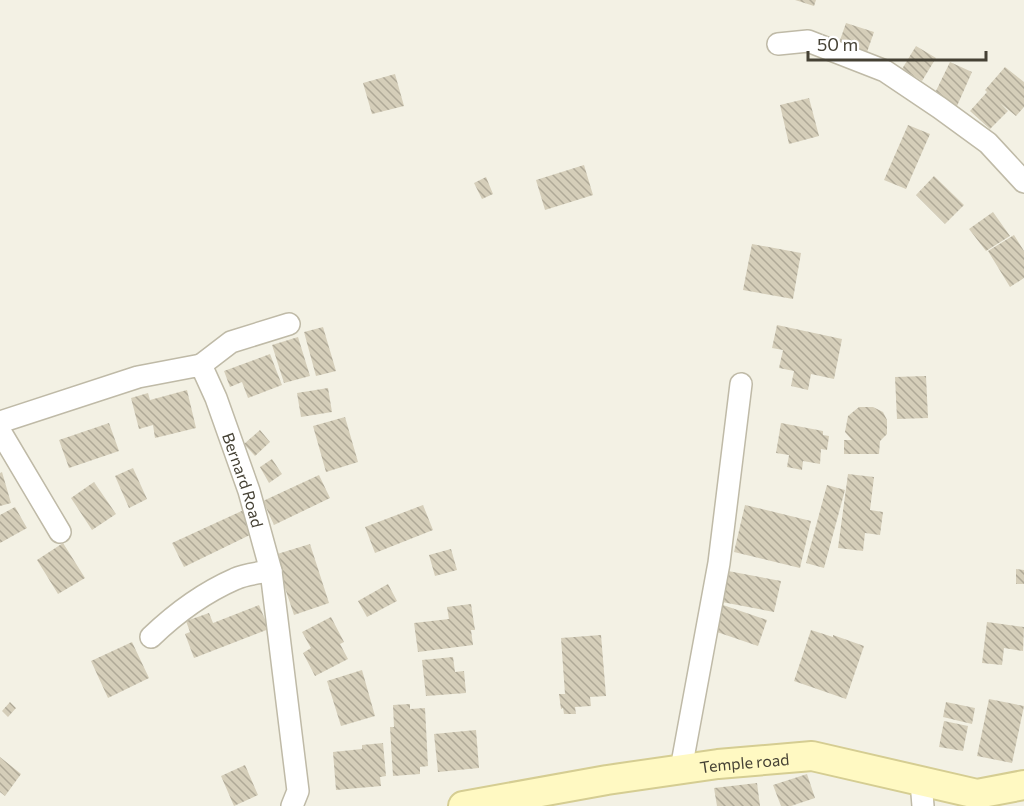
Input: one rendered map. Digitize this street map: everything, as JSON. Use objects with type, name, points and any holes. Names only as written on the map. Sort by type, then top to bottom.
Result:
[{"type":"street","points":[[778,44],[808,41],[885,71],[988,143],[1024,182]]},
{"type":"street","points":[[0,422],[138,377],[201,365],[231,342],[288,324]]},
{"type":"street","name":"Bernard Road","points":[[201,365],[216,398],[249,491],[271,571],[298,791],[292,806]]},
{"type":"street","points":[[681,770],[719,563],[741,384]]},
{"type":"street","points":[[0,431],[60,532]]},
{"type":"street","points":[[151,637],[173,616],[197,599],[236,578],[271,571]]},
{"type":"street","name":"Temple road","points":[[463,806],[607,780],[718,764],[812,756],[922,794],[977,794],[1024,785]]},
{"type":"building","points":[[795,0],[816,0],[814,6]]},
{"type":"building","points":[[846,23],[874,32],[866,55],[838,46]]},
{"type":"building","points":[[916,46],[936,58],[922,81],[902,69]]},
{"type":"building","points":[[950,62],[972,72],[957,106],[934,95]]},
{"type":"building","points":[[1005,67],[1024,82],[1024,107],[1016,116],[1000,103],[1008,111],[990,129],[970,111]]},
{"type":"building","points":[[395,74],[404,106],[372,114],[363,83]]},
{"type":"building","points":[[809,98],[819,136],[789,144],[780,105]]},
{"type":"building","points":[[908,125],[930,134],[906,189],[884,180]]},
{"type":"building","points":[[584,165],[593,195],[545,210],[536,180]]},
{"type":"building","points":[[934,176],[964,205],[945,224],[916,195]]},
{"type":"building","points":[[486,177],[493,194],[482,199],[474,183]]},
{"type":"building","points":[[993,212],[1010,236],[986,251],[969,229]]},
{"type":"building","points":[[1014,235],[1024,251],[1024,278],[1010,287],[988,251]]},
{"type":"building","points":[[752,244],[801,253],[793,299],[743,290]]},
{"type":"building","points":[[777,325],[842,339],[834,379],[811,374],[808,390],[791,386],[794,371],[779,368],[783,350],[772,348]]},
{"type":"building","points":[[323,327],[336,371],[316,376],[304,332]]},
{"type":"building","points":[[298,337],[310,376],[284,383],[272,345]]},
{"type":"building","points":[[270,354],[282,385],[248,398],[242,382],[230,387],[224,371]]},
{"type":"building","points":[[926,376],[928,418],[897,419],[895,377]]},
{"type":"building","points":[[328,388],[332,412],[301,417],[297,393]]},
{"type":"building","points":[[187,390],[196,428],[155,438],[153,425],[139,429],[131,398],[148,393],[150,400]]},
{"type":"building","points":[[859,407],[873,407],[883,412],[887,420],[887,434],[880,441],[879,454],[844,454],[844,440],[852,440],[845,432],[848,416]]},
{"type":"building","points":[[345,417],[358,462],[326,472],[313,426]]},
{"type":"building","points":[[109,423],[119,451],[69,468],[59,440]]},
{"type":"building","points":[[781,423],[823,431],[823,435],[829,436],[827,450],[821,449],[820,464],[803,461],[802,470],[787,467],[789,455],[776,453]]},
{"type":"building","points":[[260,430],[270,442],[255,456],[244,444]]},
{"type":"building","points":[[272,459],[282,474],[269,483],[260,467]]},
{"type":"building","points":[[133,468],[147,499],[129,508],[115,476]]},
{"type":"building","points":[[2,472],[11,503],[0,506],[0,473]]},
{"type":"building","points":[[848,474],[874,477],[870,510],[883,512],[880,535],[865,533],[863,551],[838,548]]},
{"type":"building","points":[[319,475],[330,498],[274,525],[263,501]]},
{"type":"building","points":[[94,482],[116,514],[92,530],[71,498]]},
{"type":"building","points":[[827,485],[845,490],[824,568],[806,563]]},
{"type":"building","points":[[423,505],[433,530],[375,553],[365,527]]},
{"type":"building","points":[[745,505],[811,521],[800,568],[734,552]]},
{"type":"building","points":[[15,507],[27,528],[0,543],[0,515]]},
{"type":"building","points":[[246,509],[256,532],[184,567],[172,543]]},
{"type":"building","points":[[63,543],[85,578],[58,594],[37,560]]},
{"type":"building","points":[[310,544],[329,603],[294,615],[274,555]]},
{"type":"building","points":[[451,549],[457,570],[435,576],[429,555]]},
{"type":"building","points":[[1016,569],[1024,570],[1024,584],[1016,584]]},
{"type":"building","points":[[728,571],[781,581],[774,612],[722,602]]},
{"type":"building","points":[[388,584],[397,601],[367,617],[358,601]]},
{"type":"building","points":[[471,604],[475,630],[471,630],[473,645],[418,652],[414,623],[449,619],[447,607]]},
{"type":"building","points":[[259,605],[269,629],[194,658],[185,634],[190,632],[186,621],[209,613],[213,623]]},
{"type":"building","points":[[723,605],[767,620],[758,646],[714,631]]},
{"type":"building","points":[[331,617],[344,642],[340,644],[348,659],[315,676],[303,653],[311,648],[302,632]]},
{"type":"building","points":[[987,622],[1024,627],[1023,651],[1004,648],[1002,665],[982,663]]},
{"type":"building","points":[[811,630],[864,646],[846,699],[794,681]]},
{"type":"building","points":[[601,635],[606,696],[590,697],[591,706],[575,707],[576,714],[564,714],[559,694],[565,694],[561,638]]},
{"type":"building","points":[[132,642],[149,678],[108,698],[91,661]]},
{"type":"building","points":[[453,657],[455,672],[464,671],[466,693],[426,696],[422,660]]},
{"type":"building","points":[[362,670],[375,716],[341,726],[327,681]]},
{"type":"building","points":[[989,699],[1024,706],[1012,763],[977,756]]},
{"type":"building","points":[[10,702],[16,708],[8,717],[2,711]]},
{"type":"building","points":[[946,702],[975,708],[972,724],[943,717]]},
{"type":"building","points":[[410,704],[410,709],[425,708],[428,766],[420,767],[420,774],[393,776],[390,727],[394,727],[393,705]]},
{"type":"building","points":[[944,721],[968,726],[963,751],[939,747]]},
{"type":"building","points":[[476,730],[479,768],[438,772],[434,734]]},
{"type":"building","points":[[383,743],[386,776],[380,777],[381,786],[336,790],[333,752],[362,749],[362,745]]},
{"type":"building","points":[[0,757],[21,774],[5,796],[0,792]]},
{"type":"building","points":[[245,765],[258,795],[234,806],[221,776]]},
{"type":"building","points":[[807,774],[815,798],[791,806],[781,806],[773,785]]},
{"type":"building","points":[[757,783],[760,806],[717,806],[714,788]]}]
